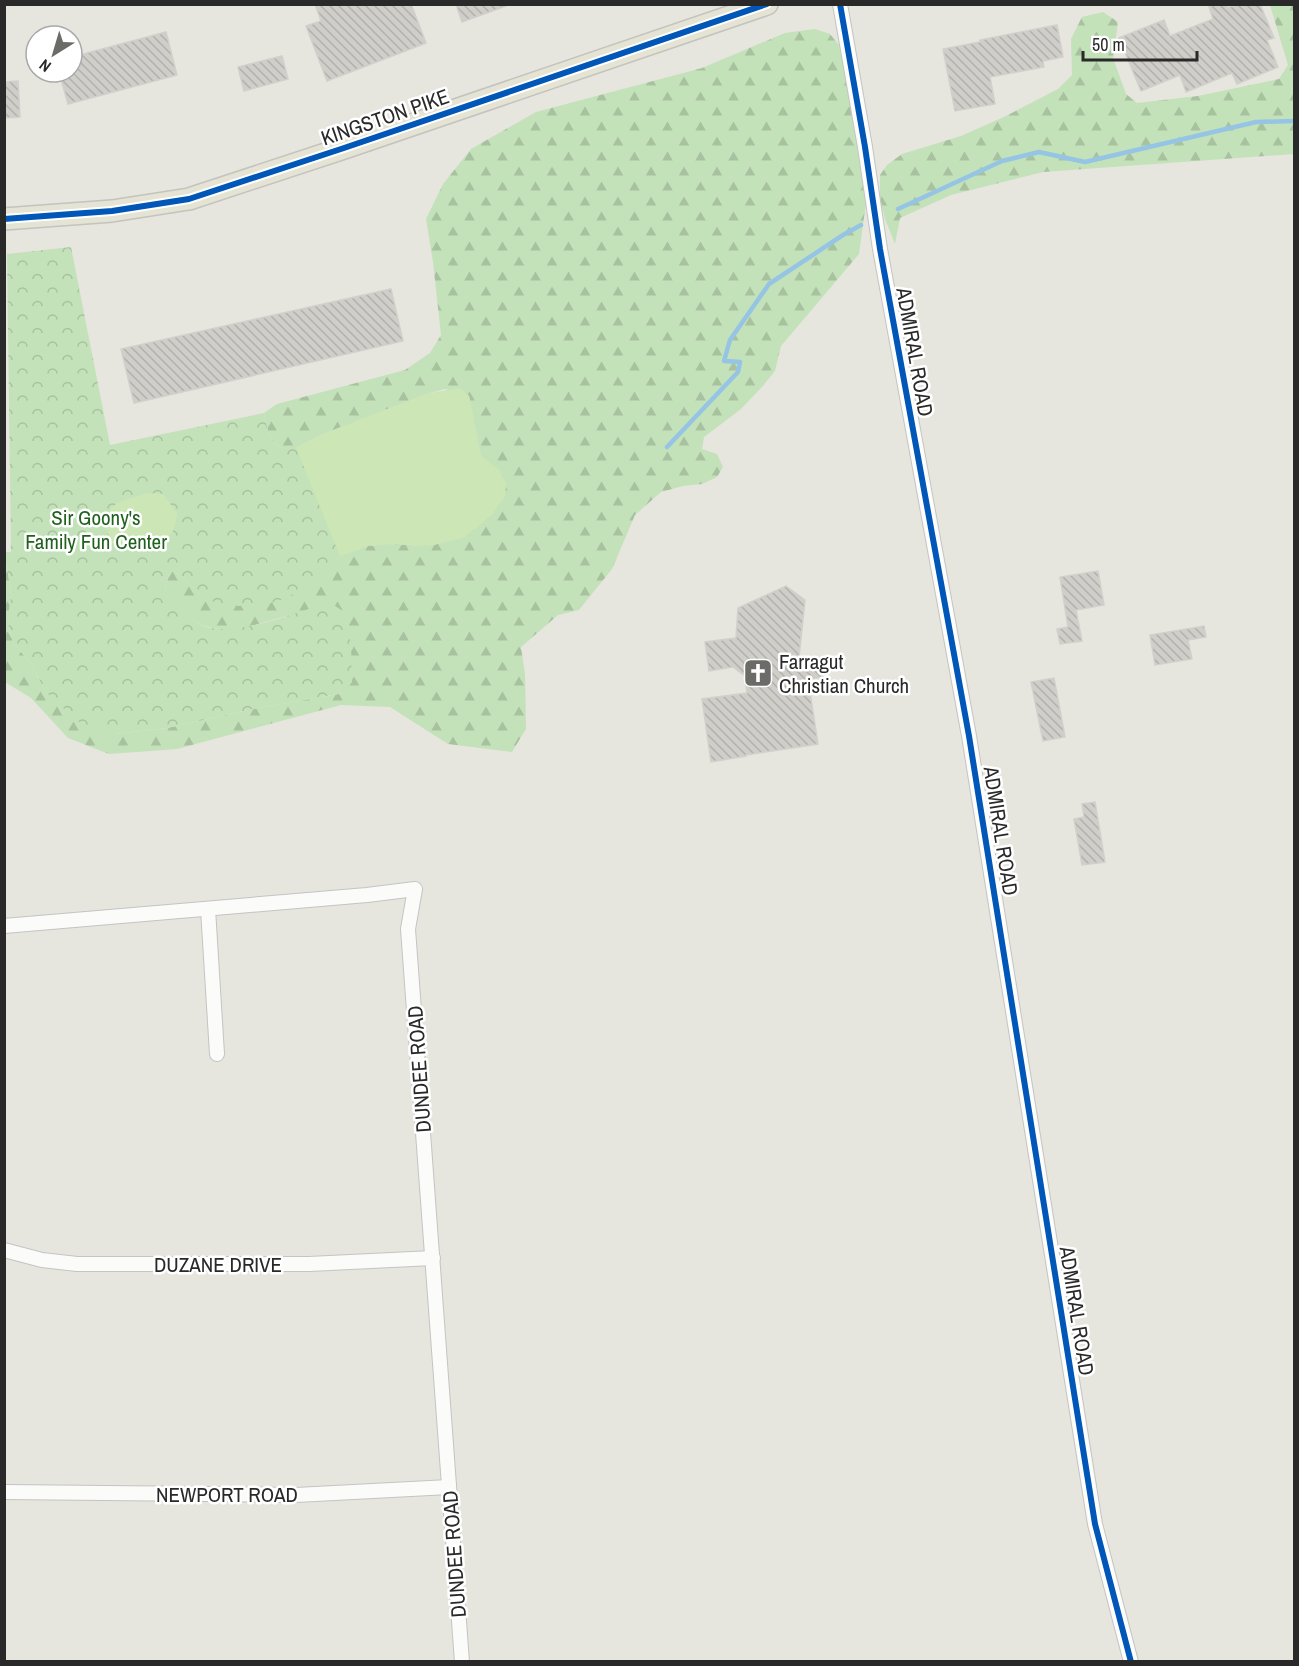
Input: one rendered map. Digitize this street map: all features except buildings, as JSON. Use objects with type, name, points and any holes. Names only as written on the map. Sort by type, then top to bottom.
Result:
[{"type":"main road","name":"KINGSTON PIKE","points":[[4,219],[112,211],[189,199],[767,4]]},
{"type":"street","name":"ADMIRAL ROAD","points":[[840,4],[880,249],[969,736],[1095,1524],[1131,1662]]},
{"type":"street","name":"DUNDEE ROAD","points":[[4,926],[415,889],[408,929],[462,1662]]},
{"type":"street","points":[[208,909],[217,1054]]},
{"type":"street","name":"DUZANE DRIVE","points":[[4,1250],[42,1260],[77,1264],[309,1264],[433,1258]]},
{"type":"street","name":"NEWPORT ROAD","points":[[4,1492],[296,1495],[449,1487]]},
{"type":"green space","points":[[1270,5],[1294,5],[1294,154],[1043,172],[951,195],[900,218],[895,244],[880,198],[880,175],[887,165],[902,154],[961,136],[1058,89],[1072,75],[1071,39],[1082,17],[1103,12],[1118,22],[1113,58],[1126,94],[1137,103],[1198,96],[1279,79],[1288,65]]},
{"type":"green space","points":[[815,29],[830,34],[839,45],[846,78],[866,203],[859,254],[781,346],[775,371],[762,387],[741,409],[704,437],[702,449],[717,454],[723,467],[717,477],[702,484],[661,492],[635,515],[612,569],[579,610],[558,615],[521,647],[525,674],[526,729],[512,752],[448,744],[390,707],[341,705],[177,749],[109,754],[68,738],[31,698],[5,682],[4,560],[11,595],[8,623],[13,642],[31,664],[46,692],[116,734],[167,728],[253,709],[344,693],[287,616],[243,628],[217,629],[204,626],[191,619],[174,603],[165,588],[169,573],[175,571],[202,596],[332,564],[340,556],[368,546],[388,544],[429,546],[465,537],[492,514],[505,496],[499,470],[481,456],[469,396],[445,389],[426,394],[318,436],[296,448],[281,448],[274,443],[268,432],[264,413],[277,404],[405,370],[430,353],[441,335],[426,219],[443,184],[471,149],[536,112],[702,68],[785,33]]},
{"type":"green space","name":"Sir Goony's Family Fun Center","points":[[71,247],[110,445],[264,413],[268,432],[274,443],[281,448],[296,448],[318,436],[426,394],[460,388],[469,396],[481,456],[499,470],[506,482],[505,496],[492,515],[465,537],[429,546],[388,544],[368,546],[340,556],[317,582],[277,602],[239,606],[214,602],[202,596],[175,571],[169,573],[165,588],[178,605],[198,623],[217,629],[232,629],[266,622],[329,602],[346,613],[351,646],[352,682],[344,693],[253,709],[167,728],[115,734],[96,731],[76,720],[46,692],[31,664],[13,642],[8,623],[11,595],[4,552],[11,552],[7,254]]},
{"type":"green space","points":[[460,388],[469,396],[481,456],[499,470],[506,482],[505,496],[492,515],[465,537],[429,546],[388,544],[368,546],[340,556],[296,448],[318,436],[426,394]]},
{"type":"green space","points":[[148,493],[163,494],[177,513],[174,529],[167,539],[157,545],[128,551],[117,547],[112,542],[107,529],[106,522],[111,509],[127,499]]},
{"type":"waterway","points":[[898,209],[1002,161],[1039,152],[1085,162],[1256,122],[1294,121]]},
{"type":"waterway","points":[[667,447],[738,372],[740,362],[724,361],[730,340],[769,284],[861,225]]},
{"type":"cycle path","points":[[4,219],[112,211],[189,199],[767,4]]},
{"type":"cycle path","points":[[840,4],[880,249],[969,736],[1095,1524],[1131,1662]]},
{"type":"place","name":"Farragut Christian Church","points":[[758,673]]}]
